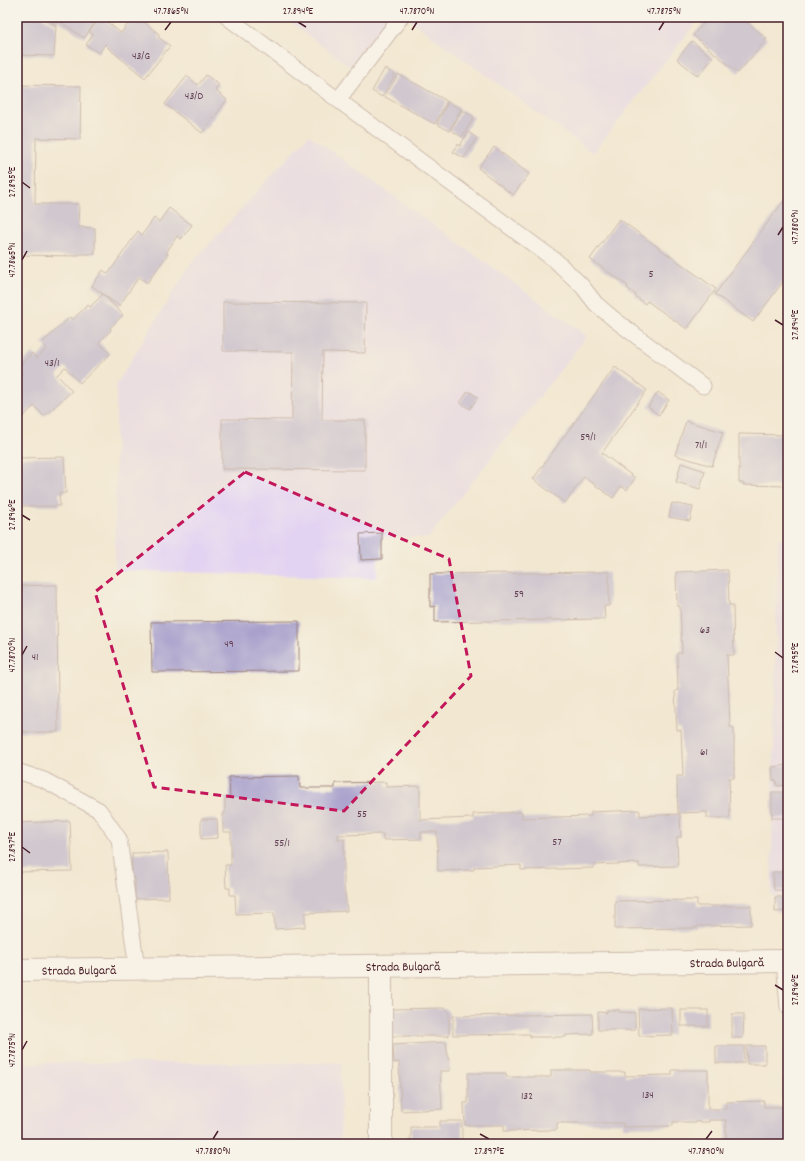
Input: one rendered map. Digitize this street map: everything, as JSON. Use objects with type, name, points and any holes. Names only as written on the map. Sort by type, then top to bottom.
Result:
[{"type":"street","name":"Strada Bulgară","points":[[17,970],[786,961]]},
{"type":"street","points":[[381,966],[381,1144]]},
{"type":"lane","points":[[227,17],[556,261],[582,286],[596,304],[615,320],[704,386]]},
{"type":"lane","points":[[338,100],[401,17]]},
{"type":"lane","points":[[17,771],[44,780],[99,810],[119,839],[137,969]]},
{"type":"lane","points":[[786,961],[788,1007]]},
{"type":"highlighted area","points":[[245,472],[449,559],[471,676],[344,811],[154,787],[95,592]]},
{"type":"shaded area","points":[[284,17],[391,17],[350,67]]},
{"type":"shaded area","points":[[406,17],[700,17],[593,153]]},
{"type":"shaded area","points":[[309,135],[587,336],[428,538],[379,536],[377,578],[115,570],[116,385],[190,265]]},
{"type":"shaded area","points":[[778,539],[788,539],[788,895],[771,896]]},
{"type":"shaded area","points":[[17,1063],[341,1063],[340,1144],[17,1144]]},
{"type":"building","points":[[17,17],[42,17],[56,26],[54,56],[17,55]]},
{"type":"building","points":[[46,17],[99,17],[84,38],[58,20],[56,24]]},
{"type":"building","points":[[101,17],[121,33],[130,21],[133,23],[138,17],[160,35],[158,37],[170,46],[145,78],[105,44],[99,53],[86,45],[93,34],[89,32]]},
{"type":"building","points":[[709,17],[741,17],[767,39],[738,73],[693,35]]},
{"type":"building","points":[[692,41],[713,58],[698,76],[677,59]]},
{"type":"building","points":[[385,68],[395,75],[382,97],[372,91]]},
{"type":"building","points":[[398,74],[447,101],[435,124],[385,97]]},
{"type":"building","points":[[206,75],[219,85],[215,90],[227,100],[202,133],[165,104],[187,76],[198,85]]},
{"type":"building","points":[[17,85],[81,86],[80,139],[36,138],[35,204],[79,204],[78,227],[95,228],[95,254],[78,254],[78,256],[17,255]]},
{"type":"building","points":[[448,102],[461,109],[449,131],[437,124]]},
{"type":"building","points":[[462,110],[474,117],[462,137],[451,130]]},
{"type":"building","points":[[468,132],[477,138],[464,158],[453,152],[458,144],[460,146]]},
{"type":"building","points":[[494,147],[529,174],[513,195],[478,168]]},
{"type":"building","points":[[788,195],[788,275],[753,322],[715,294]]},
{"type":"building","points":[[169,208],[192,225],[181,239],[177,236],[166,253],[168,254],[147,283],[139,277],[119,306],[92,286],[103,270],[108,274],[138,231],[142,235],[154,218],[159,222]]},
{"type":"building","points":[[619,219],[716,289],[687,329],[647,301],[645,304],[627,288],[628,286],[590,259]]},
{"type":"building","points":[[103,294],[123,315],[99,342],[110,354],[80,383],[65,367],[57,375],[72,391],[44,416],[34,406],[19,421],[17,418],[17,379],[24,373],[18,368],[32,353],[37,358],[47,348],[42,343],[70,317],[72,320],[88,305],[90,307]]},
{"type":"building","points":[[223,302],[366,303],[365,353],[323,352],[322,420],[365,420],[365,470],[222,469],[222,419],[292,420],[293,352],[223,351]]},
{"type":"building","points":[[615,367],[647,390],[602,453],[635,478],[627,490],[621,486],[613,498],[584,477],[565,503],[533,479]]},
{"type":"building","points":[[468,391],[478,397],[470,409],[460,403]]},
{"type":"building","points":[[658,392],[669,400],[659,415],[648,407]]},
{"type":"building","points":[[686,421],[723,432],[712,466],[675,455]]},
{"type":"building","points":[[739,434],[788,435],[788,486],[743,485],[743,483],[739,483]]},
{"type":"building","points":[[64,457],[66,493],[59,493],[60,506],[17,506],[17,458]]},
{"type":"building","points":[[681,463],[705,471],[700,489],[676,482]]},
{"type":"building","points":[[672,503],[693,507],[690,521],[669,517]]},
{"type":"building","points":[[382,533],[382,559],[361,560],[360,534]]},
{"type":"building","points":[[728,570],[729,605],[733,605],[734,655],[727,655],[730,727],[734,728],[734,778],[729,778],[730,818],[707,818],[707,812],[678,813],[677,776],[683,776],[681,730],[677,730],[675,691],[678,690],[677,653],[682,653],[680,606],[677,606],[676,572]]},
{"type":"building","points":[[609,572],[609,606],[604,606],[605,619],[435,622],[435,606],[430,607],[430,574]]},
{"type":"building","points":[[57,585],[58,732],[17,732],[17,586]]},
{"type":"building","points":[[299,621],[299,671],[152,672],[151,622]]},
{"type":"building","points":[[788,765],[788,785],[777,786],[776,780],[773,780],[772,767]]},
{"type":"building","points":[[299,776],[300,788],[335,788],[335,783],[386,782],[386,787],[420,786],[420,820],[473,818],[473,814],[522,812],[522,818],[591,816],[591,812],[638,810],[640,811],[640,816],[680,814],[681,837],[677,837],[678,866],[639,867],[639,863],[593,865],[593,868],[521,870],[521,865],[474,867],[474,870],[438,871],[437,832],[421,832],[421,839],[383,840],[383,834],[338,835],[338,840],[344,839],[344,886],[347,911],[305,913],[305,927],[275,929],[274,913],[236,914],[235,895],[230,895],[230,888],[226,888],[225,865],[231,865],[231,832],[223,832],[225,798],[230,798],[229,777]]},
{"type":"building","points":[[772,792],[788,792],[788,818],[772,818]]},
{"type":"building","points":[[201,819],[217,819],[218,838],[201,839]]},
{"type":"building","points":[[70,821],[72,871],[17,872],[17,823]]},
{"type":"building","points":[[168,852],[169,898],[135,899],[135,877],[132,877],[132,853]]},
{"type":"building","points":[[773,872],[788,872],[788,890],[774,890]]},
{"type":"building","points":[[775,897],[788,897],[788,911],[775,912]]},
{"type":"building","points":[[697,900],[697,906],[751,906],[751,925],[697,926],[697,928],[615,929],[615,901]]},
{"type":"building","points":[[445,1008],[449,1013],[449,1036],[388,1036],[392,1009]]},
{"type":"building","points":[[672,1008],[673,1035],[639,1036],[638,1009]]},
{"type":"building","points":[[607,1010],[619,1010],[619,1012],[635,1013],[635,1030],[598,1030],[598,1012],[607,1013]]},
{"type":"building","points":[[681,1010],[708,1010],[708,1026],[681,1026]]},
{"type":"building","points":[[592,1014],[593,1034],[566,1035],[566,1037],[530,1037],[530,1034],[453,1035],[453,1016]]},
{"type":"building","points":[[732,1014],[744,1014],[743,1038],[732,1038]]},
{"type":"building","points":[[446,1042],[450,1071],[440,1071],[442,1109],[401,1111],[399,1062],[394,1063],[393,1045]]},
{"type":"building","points":[[716,1046],[744,1046],[744,1063],[716,1063]]},
{"type":"building","points":[[746,1046],[765,1046],[765,1064],[747,1064]]},
{"type":"building","points":[[784,1049],[788,1049],[788,1144],[726,1144],[726,1120],[709,1120],[709,1122],[673,1122],[673,1126],[623,1127],[623,1123],[557,1123],[557,1130],[504,1131],[504,1125],[465,1125],[464,1103],[468,1103],[468,1073],[506,1073],[506,1077],[551,1077],[551,1070],[625,1072],[625,1076],[672,1075],[672,1070],[708,1070],[708,1109],[726,1109],[726,1102],[764,1101],[764,1107],[784,1107]]},
{"type":"building","points":[[440,1121],[462,1121],[462,1144],[409,1144],[409,1140],[411,1140],[411,1127],[440,1127]]}]
